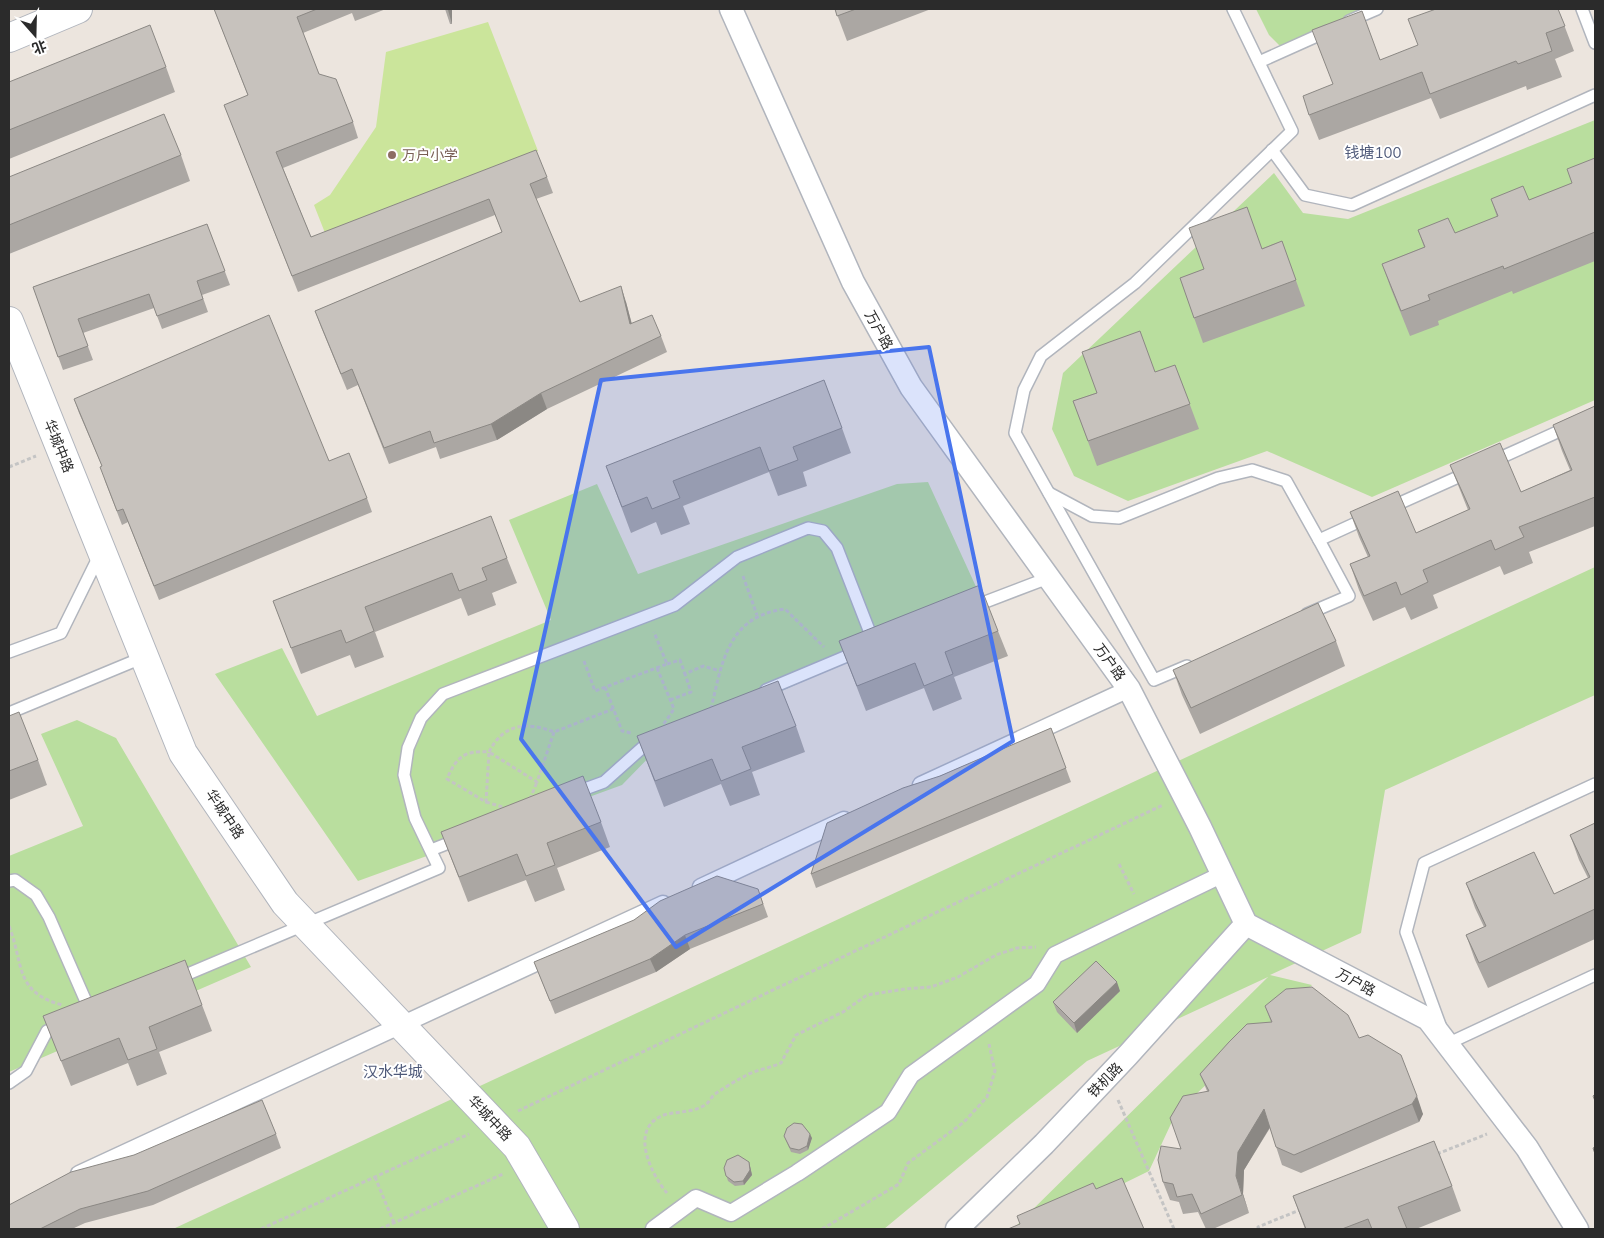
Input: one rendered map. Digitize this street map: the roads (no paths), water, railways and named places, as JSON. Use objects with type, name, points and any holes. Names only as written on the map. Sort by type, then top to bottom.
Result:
[{"type":"street","points":[[9,38],[78,9]]},
{"type":"street","name":"万户路","points":[[731,9],[853,282],[911,387],[1129,689],[1246,924],[1428,1019],[1527,1148],[1577,1229]]},
{"type":"street","name":"华城中路","points":[[9,322],[183,753],[285,903],[517,1147],[565,1229]]},
{"type":"street","points":[[904,792],[1129,689]]},
{"type":"street","points":[[62,1181],[859,813]]},
{"type":"street","points":[[654,1229],[696,1198],[731,1213],[796,1173],[888,1112],[911,1075],[1037,984],[1055,955],[1222,874]]},
{"type":"street","name":"铁机路","points":[[957,1229],[1107,1077],[1246,924]]},
{"type":"lane","points":[[1198,661],[1154,680],[1014,432],[1024,390],[1041,356],[1135,283],[1292,132],[1233,9]]},
{"type":"lane","points":[[1258,62],[1377,9]]},
{"type":"lane","points":[[1582,9],[1595,43]]},
{"type":"lane","points":[[1272,150],[1305,195],[1352,205],[1595,95]]},
{"type":"lane","points":[[1319,540],[1595,415]]},
{"type":"lane","points":[[1049,493],[1092,516],[1119,518],[1218,478],[1252,470],[1286,482],[1348,596],[1296,619]]},
{"type":"lane","points":[[163,984],[306,926],[439,868],[415,818],[404,776],[408,748],[421,718],[443,694],[674,605],[737,557],[808,528],[823,531],[837,548],[879,642],[754,695]]},
{"type":"lane","points":[[9,652],[60,633],[101,551]]},
{"type":"lane","points":[[957,613],[1048,578]]},
{"type":"lane","points":[[9,713],[144,657]]},
{"type":"lane","points":[[560,799],[604,782],[658,736]]},
{"type":"lane","points":[[1595,784],[1424,863],[1406,932],[1447,1044],[1595,975]]},
{"type":"lane","points":[[431,850],[473,833]]},
{"type":"lane","points":[[9,881],[16,880],[36,895],[50,917],[87,1015],[47,1031],[26,1071],[9,1083]]},
{"type":"place","name":"万户小学","points":[[392,155]]},
{"type":"district","name":"钱塘100","points":[[1373,153]]},
{"type":"district","name":"汉水华城","points":[[393,1072]]}]
